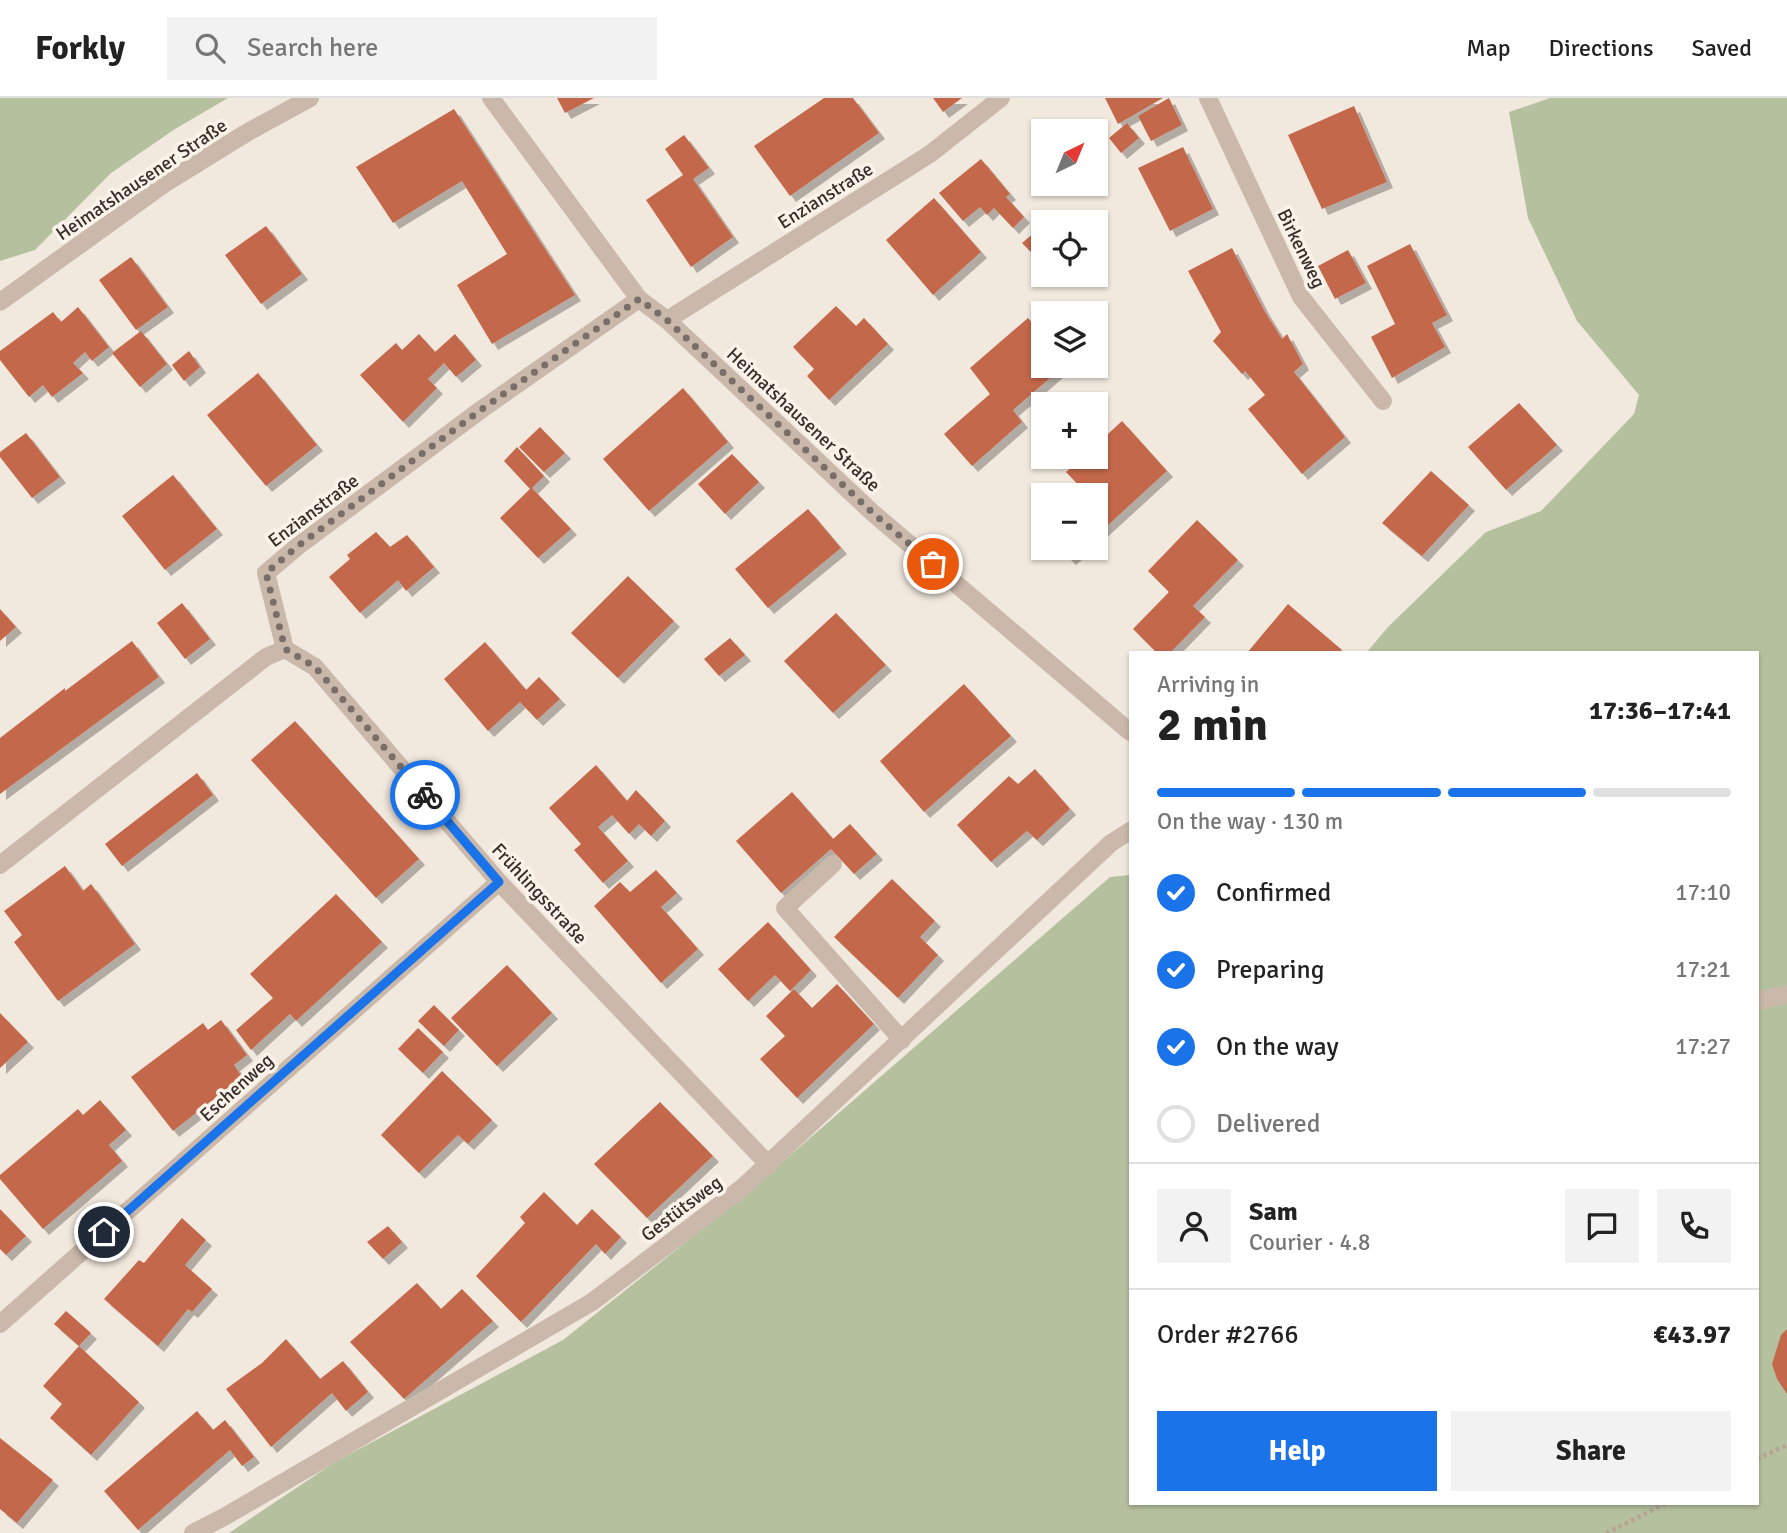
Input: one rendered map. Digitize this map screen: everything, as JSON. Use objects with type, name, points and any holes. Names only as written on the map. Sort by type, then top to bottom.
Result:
[{"type":"street","name":"Heimatshausener Straße","points":[[0,302],[167,182],[310,98]]},
{"type":"street","name":"Heimatshausener Straße","points":[[491,98],[639,299],[667,320],[874,514],[1129,731]]},
{"type":"street","name":"Enzianstraße","points":[[667,320],[930,154],[1000,98]]},
{"type":"street","name":"Birkenweg","points":[[1208,98],[1301,297],[1383,401]]},
{"type":"street","name":"Enzianstraße","points":[[285,649],[266,573],[298,546],[482,409],[639,299]]},
{"type":"street","points":[[0,865],[266,657],[285,649]]},
{"type":"street","name":"Frühlingsstraße","points":[[285,649],[315,667],[499,882],[769,1165]]},
{"type":"street","name":"Gestütsweg","points":[[192,1533],[225,1517],[592,1303],[769,1165],[1111,843],[1129,832]]},
{"type":"street","points":[[833,864],[785,908],[902,1040]]},
{"type":"street","name":"Eschenweg","points":[[0,1324],[499,882]]},
{"type":"street","points":[[1759,1001],[1787,994]]},
{"type":"path","points":[[1759,1458],[1787,1445]]},
{"type":"path","points":[[1606,1533],[1663,1505]]},
{"type":"green space","points":[[0,98],[228,98],[175,129],[111,173],[35,250],[0,261]]},
{"type":"green space","points":[[1550,98],[1787,98],[1787,1533],[229,1533],[335,1462],[563,1340],[741,1198],[1110,877],[1129,875],[1129,1505],[1759,1505],[1759,651],[1368,651],[1388,627],[1486,532],[1541,511],[1634,414],[1639,395],[1577,321],[1528,218],[1509,112]]},
{"type":"building","points":[[557,98],[594,98],[565,113]]},
{"type":"building","points":[[824,98],[853,98],[879,133],[790,196],[754,146]]},
{"type":"building","points":[[933,98],[962,98],[943,112]]},
{"type":"building","points":[[1105,98],[1163,98],[1118,124]]},
{"type":"building","points":[[1169,98],[1182,125],[1151,141],[1138,116]]},
{"type":"building","points":[[1354,106],[1387,182],[1322,209],[1288,135]]},
{"type":"building","points":[[454,109],[575,295],[492,344],[457,285],[507,254],[462,181],[393,223],[356,167]]},
{"type":"building","points":[[1127,123],[1139,138],[1121,153],[1109,138]]},
{"type":"building","points":[[684,135],[709,168],[693,179],[733,237],[691,267],[646,200],[683,175],[665,149]]},
{"type":"building","points":[[1183,147],[1213,209],[1170,231],[1138,168]]},
{"type":"building","points":[[981,159],[1010,194],[1006,197],[1024,217],[1013,228],[994,208],[987,215],[980,207],[963,221],[939,193]]},
{"type":"building","points":[[934,198],[981,252],[933,295],[886,240]]},
{"type":"building","points":[[266,226],[302,274],[261,304],[225,255]]},
{"type":"building","points":[[1031,235],[1031,252],[1022,243]]},
{"type":"building","points":[[1410,244],[1447,315],[1432,323],[1445,347],[1392,378],[1371,337],[1395,324],[1367,266]]},
{"type":"building","points":[[1232,248],[1264,310],[1282,339],[1287,334],[1303,364],[1294,372],[1345,437],[1302,474],[1248,409],[1265,395],[1245,371],[1242,374],[1213,341],[1221,332],[1188,271]]},
{"type":"building","points":[[1348,250],[1366,283],[1335,299],[1318,266]]},
{"type":"building","points":[[131,257],[168,307],[136,330],[99,280]]},
{"type":"building","points":[[836,306],[856,326],[864,318],[888,344],[829,400],[807,376],[814,369],[793,347]]},
{"type":"building","points":[[78,307],[109,347],[92,361],[85,352],[73,363],[83,373],[52,397],[43,385],[29,397],[0,360],[0,351],[53,312],[61,322]]},
{"type":"building","points":[[1028,318],[1031,321],[1031,378],[1050,378],[1013,410],[1022,422],[972,466],[944,434],[990,394],[970,368]]},
{"type":"building","points":[[141,331],[167,364],[140,387],[112,353]]},
{"type":"building","points":[[419,334],[435,352],[455,334],[476,360],[456,377],[444,363],[428,379],[437,388],[403,422],[360,375],[396,343],[402,350]]},
{"type":"building","points":[[189,351],[200,367],[184,381],[172,365]]},
{"type":"building","points":[[258,373],[317,445],[266,486],[207,415]]},
{"type":"building","points":[[683,388],[728,442],[649,511],[603,459]]},
{"type":"building","points":[[1519,403],[1557,445],[1506,490],[1468,447]]},
{"type":"building","points":[[1122,421],[1167,471],[1108,525],[1108,483],[1076,483],[1066,472],[1069,469],[1108,469],[1108,434]]},
{"type":"building","points":[[540,427],[565,453],[544,472],[519,447]]},
{"type":"building","points":[[26,433],[60,477],[32,498],[0,457],[0,452]]},
{"type":"building","points":[[517,447],[544,476],[532,488],[571,529],[538,558],[500,518],[530,489],[504,461]]},
{"type":"building","points":[[732,454],[759,482],[725,514],[698,484]]},
{"type":"building","points":[[1431,471],[1469,505],[1422,556],[1382,523]]},
{"type":"building","points":[[173,475],[217,529],[165,570],[122,516]]},
{"type":"building","points":[[808,509],[841,548],[768,608],[735,569]]},
{"type":"building","points":[[1197,520],[1238,560],[1193,606],[1205,617],[1172,651],[1155,651],[1133,629],[1169,592],[1148,571]]},
{"type":"building","points":[[376,532],[390,547],[407,535],[434,567],[406,591],[398,580],[360,613],[329,577],[350,559],[347,555]]},
{"type":"building","points":[[628,576],[674,621],[618,678],[571,633]]},
{"type":"building","points":[[182,603],[210,639],[185,659],[157,623]]},
{"type":"building","points":[[1288,604],[1342,650],[1341,651],[1249,651]]},
{"type":"building","points":[[0,609],[16,627],[0,641]]},
{"type":"building","points":[[836,613],[886,665],[833,713],[784,661]]},
{"type":"building","points":[[730,638],[745,655],[719,676],[704,659]]},
{"type":"building","points":[[132,641],[159,677],[0,794],[0,738]]},
{"type":"building","points":[[485,642],[526,690],[539,677],[560,699],[537,720],[520,702],[488,731],[444,679]]},
{"type":"building","points":[[964,684],[1011,736],[924,812],[880,761]]},
{"type":"building","points":[[295,721],[419,859],[376,898],[251,760]]},
{"type":"building","points":[[596,765],[627,801],[636,790],[665,821],[651,836],[639,824],[629,834],[612,815],[598,827],[628,861],[603,883],[574,850],[581,844],[549,808]]},
{"type":"building","points":[[1035,769],[1070,809],[1037,840],[1027,831],[991,862],[957,825],[1009,776],[1018,784]]},
{"type":"building","points":[[197,773],[213,795],[122,866],[105,844]]},
{"type":"building","points":[[792,792],[833,839],[850,824],[877,854],[854,874],[831,849],[781,893],[736,841]]},
{"type":"building","points":[[65,866],[83,891],[91,884],[135,944],[58,1001],[14,942],[22,935],[4,911]]},
{"type":"building","points":[[656,870],[677,893],[661,907],[698,949],[661,983],[594,906],[620,882],[630,892]]},
{"type":"building","points":[[892,879],[935,921],[920,937],[938,955],[898,998],[834,937]]},
{"type":"building","points":[[336,894],[382,942],[296,1021],[290,1014],[251,1050],[236,1030],[273,998],[250,974]]},
{"type":"building","points":[[768,922],[811,970],[790,991],[775,975],[748,1001],[718,969]]},
{"type":"building","points":[[507,965],[552,1013],[497,1066],[451,1018]]},
{"type":"building","points":[[837,984],[874,1024],[797,1098],[760,1059],[785,1036],[766,1016],[794,989],[812,1008]]},
{"type":"building","points":[[434,1005],[459,1030],[444,1046],[418,1021]]},
{"type":"building","points":[[0,1013],[28,1042],[0,1068]]},
{"type":"building","points":[[221,1020],[247,1055],[234,1065],[242,1077],[173,1131],[131,1077],[203,1023],[208,1030]]},
{"type":"building","points":[[418,1028],[443,1052],[423,1073],[398,1049]]},
{"type":"building","points":[[442,1071],[492,1120],[468,1144],[458,1135],[419,1173],[381,1135]]},
{"type":"building","points":[[100,1100],[126,1130],[109,1145],[122,1161],[43,1229],[0,1179],[0,1175],[78,1109],[83,1115]]},
{"type":"building","points":[[660,1102],[713,1156],[647,1218],[594,1164]]},
{"type":"building","points":[[544,1192],[577,1225],[592,1209],[621,1237],[605,1254],[596,1244],[521,1322],[476,1276],[525,1223],[520,1217]]},
{"type":"building","points":[[0,1209],[26,1236],[6,1255],[0,1249]]},
{"type":"building","points":[[182,1218],[206,1240],[185,1265],[212,1289],[192,1312],[188,1309],[158,1346],[104,1299],[139,1260],[144,1263]]},
{"type":"building","points":[[388,1226],[402,1242],[383,1259],[367,1242]]},
{"type":"building","points":[[417,1283],[441,1309],[462,1289],[493,1321],[404,1399],[350,1342]]},
{"type":"building","points":[[66,1311],[91,1333],[79,1346],[54,1324]]},
{"type":"building","points":[[1787,1329],[1787,1394],[1777,1379],[1772,1364],[1781,1335]]},
{"type":"building","points":[[286,1339],[320,1379],[343,1361],[368,1392],[346,1411],[332,1393],[271,1447],[226,1389],[262,1363]]},
{"type":"building","points":[[79,1346],[139,1402],[91,1455],[50,1418],[62,1404],[43,1386]]},
{"type":"building","points":[[197,1411],[213,1430],[225,1420],[254,1457],[242,1466],[230,1450],[138,1530],[104,1491]]},
{"type":"building","points":[[0,1438],[53,1480],[17,1523],[0,1509]]},
{"type":"way so far","points":[[425,795],[315,667],[285,649],[266,573],[298,546],[482,409],[639,299],[667,320],[874,514],[933,564]]},
{"type":"route","points":[[104,1232],[499,882],[425,795]]}]
